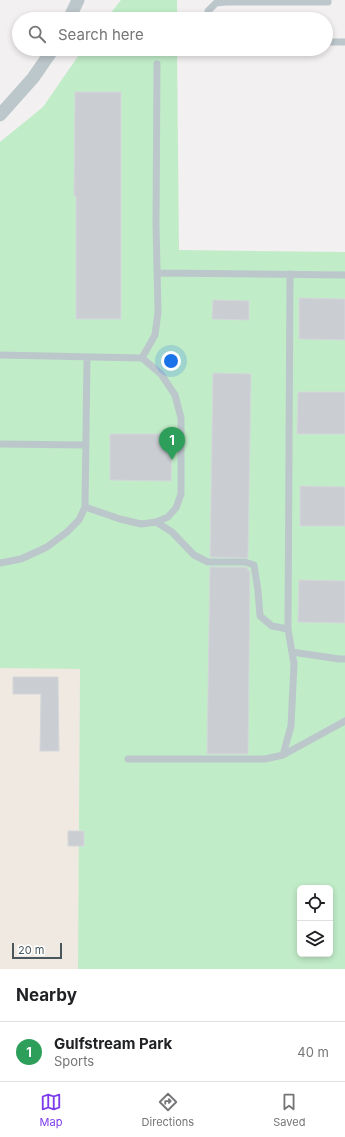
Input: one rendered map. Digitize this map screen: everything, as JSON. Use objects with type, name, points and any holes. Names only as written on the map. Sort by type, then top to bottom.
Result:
[{"type":"street","points":[[72,12],[78,0]]},
{"type":"street","points":[[0,115],[34,78],[48,56]]},
{"type":"lane","points":[[208,12],[216,3],[226,1],[328,2],[328,0]]},
{"type":"lane","points":[[333,42],[345,42]]},
{"type":"lane","points":[[142,358],[155,335],[158,312],[156,224],[157,64]]},
{"type":"lane","points":[[158,273],[345,275]]},
{"type":"lane","points":[[283,755],[291,726],[294,664],[288,629],[290,274]]},
{"type":"lane","points":[[0,355],[142,358],[161,374],[175,395],[181,418],[181,494],[176,508],[168,517],[156,522],[141,524],[120,519],[85,507]]},
{"type":"lane","points":[[0,563],[21,559],[47,547],[67,532],[79,520],[85,507],[86,358]]},
{"type":"lane","points":[[0,444],[85,445]]},
{"type":"lane","points":[[156,522],[172,532],[194,555],[208,562],[245,562],[254,565],[260,616],[272,626],[288,629]]},
{"type":"lane","points":[[292,652],[345,659]]},
{"type":"lane","points":[[128,759],[265,759],[283,755],[345,722]]},
{"type":"shaded area","points":[[0,557],[345,742],[345,969],[0,969]]},
{"type":"green space","points":[[121,0],[177,0],[177,12],[112,12]]},
{"type":"green space","points":[[78,56],[177,56],[179,250],[345,252],[345,969],[78,969],[80,669],[0,668],[0,142],[43,107]]},
{"type":"building","points":[[75,92],[121,92],[121,319],[76,319],[76,196],[74,196]]},
{"type":"building","points":[[299,298],[345,299],[345,340],[299,339]]},
{"type":"building","points":[[213,300],[249,301],[249,320],[212,319]]},
{"type":"building","points":[[213,373],[251,374],[248,558],[210,557]]},
{"type":"building","points":[[298,392],[345,392],[345,434],[297,434]]},
{"type":"building","points":[[110,434],[172,434],[171,481],[110,480]]},
{"type":"building","points":[[300,486],[345,487],[345,526],[300,526]]},
{"type":"building","points":[[210,567],[244,567],[248,568],[248,571],[250,571],[248,754],[207,754]]},
{"type":"building","points":[[299,580],[345,581],[345,623],[298,622]]},
{"type":"building","points":[[13,677],[58,677],[59,751],[40,751],[41,694],[13,694]]},
{"type":"building","points":[[68,831],[84,831],[84,846],[68,846]]},
{"type":"place","name":"Gulfstream Park","points":[[172,460]]}]
